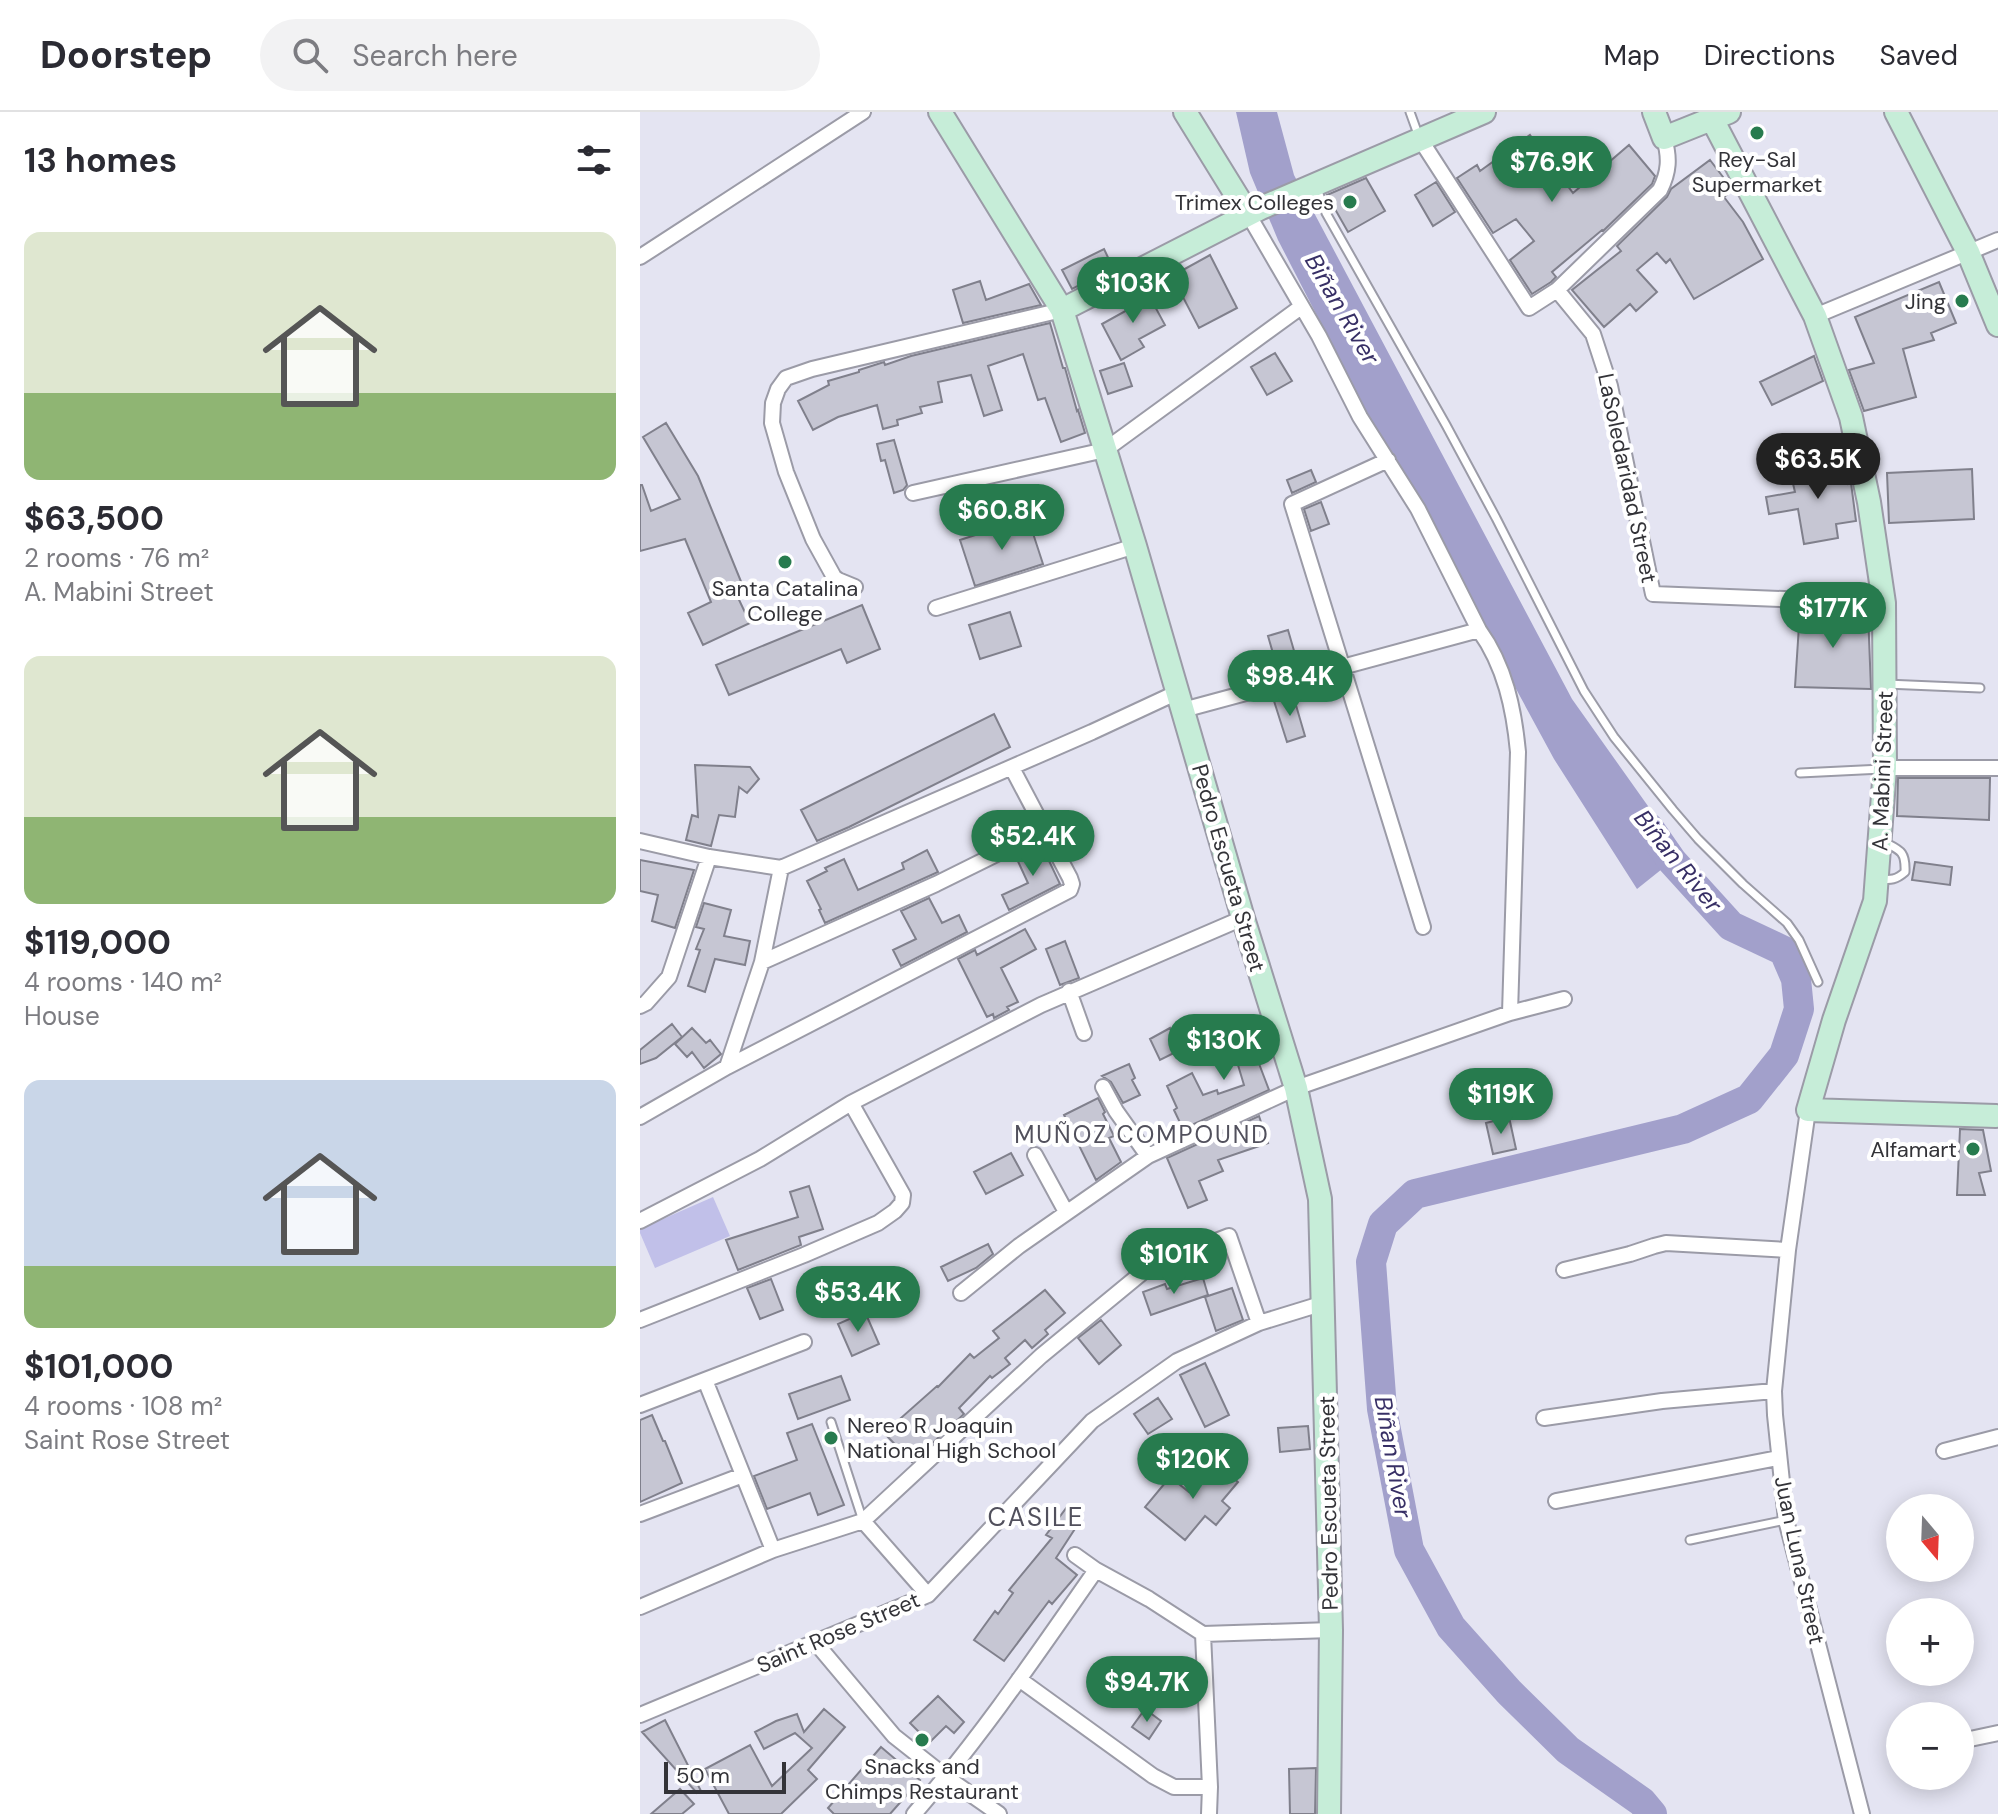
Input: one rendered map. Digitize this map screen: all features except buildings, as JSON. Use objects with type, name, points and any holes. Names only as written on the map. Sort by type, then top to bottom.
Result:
[{"type":"street","points":[[640,257],[863,112]]},
{"type":"street","name":"Pedro Escueta Street","points":[[940,112],[1062,310],[1296,1088],[1320,1199],[1331,1630],[1329,1814]]},
{"type":"street","points":[[1185,112],[1254,211],[1360,417],[1418,509],[1490,646],[1508,691],[1518,752],[1510,1013]]},
{"type":"street","points":[[855,587],[834,577],[813,539],[792,485],[772,423],[773,403],[786,378],[812,369],[1062,310],[1254,211],[1484,112]]},
{"type":"street","points":[[1420,139],[1529,308],[1557,290],[1660,190],[1669,165],[1668,152],[1654,112]]},
{"type":"street","points":[[1896,112],[1968,252],[1998,325]]},
{"type":"street","points":[[1664,138],[1725,114]]},
{"type":"street","name":"A. Mabini Street","points":[[1725,114],[1815,316],[1851,417],[1869,502],[1884,603],[1885,768],[1875,901],[1834,1020],[1808,1110]]},
{"type":"street","points":[[1815,316],[1998,240]]},
{"type":"street","name":"LaSoledaridad Street","points":[[1557,290],[1593,334],[1610,386],[1653,594],[1884,603]]},
{"type":"street","points":[[913,493],[1105,450],[1301,307]]},
{"type":"street","points":[[1388,460],[1293,503],[1423,927]]},
{"type":"street","points":[[936,608],[1135,546]]},
{"type":"street","points":[[640,841],[709,857],[781,868],[1012,768],[1180,701],[1344,668],[1479,630]]},
{"type":"street","points":[[640,1117],[727,1067],[1070,890],[1072,884],[1012,768]]},
{"type":"street","points":[[1885,768],[1998,768]]},
{"type":"street","points":[[762,962],[936,884],[1045,830]]},
{"type":"street","points":[[640,1006],[669,977],[709,857]]},
{"type":"street","points":[[727,1067],[762,962],[781,868]]},
{"type":"street","points":[[640,1221],[760,1159],[851,1103],[1069,991],[1243,918]]},
{"type":"street","points":[[1069,991],[1084,1033]]},
{"type":"street","points":[[961,1293],[1019,1246],[1148,1156],[1296,1088],[1510,1013],[1564,999]]},
{"type":"street","points":[[1103,1087],[1148,1156]]},
{"type":"street","points":[[640,1320],[804,1255],[878,1223],[895,1211],[902,1203],[903,1195],[851,1103]]},
{"type":"street","points":[[1808,1110],[1998,1116]]},
{"type":"street","name":"Juan Luna Street","points":[[1808,1110],[1788,1250],[1774,1391],[1778,1458],[1786,1520],[1862,1814]]},
{"type":"street","points":[[1035,1155],[1066,1212]]},
{"type":"street","points":[[640,1607],[773,1550],[863,1521],[1041,1356],[1149,1267],[1229,1236],[1259,1323]]},
{"type":"street","points":[[1564,1270],[1666,1243],[1788,1250]]},
{"type":"street","name":"Saint Rose Street","points":[[640,1715],[928,1595],[1092,1421],[1177,1361],[1259,1323],[1324,1303]]},
{"type":"street","points":[[640,1405],[804,1342]]},
{"type":"street","points":[[705,1380],[773,1550]]},
{"type":"street","points":[[1544,1418],[1662,1401],[1774,1391]]},
{"type":"street","points":[[1944,1451],[1998,1437]]},
{"type":"street","points":[[1556,1501],[1778,1458]]},
{"type":"street","points":[[640,1514],[743,1475]]},
{"type":"street","points":[[863,1521],[928,1595]]},
{"type":"street","points":[[1075,1555],[1203,1634],[1331,1630]]},
{"type":"street","points":[[914,1814],[946,1777],[1096,1570]]},
{"type":"street","points":[[1203,1634],[1209,1814]]},
{"type":"street","points":[[815,1642],[894,1736],[999,1814]]},
{"type":"street","points":[[1019,1679],[1153,1776],[1174,1787],[1210,1787]]},
{"type":"street","points":[[1974,1738],[1998,1733]]},
{"type":"lane","points":[[1410,112],[1420,139]]},
{"type":"lane","points":[[1312,186],[1460,452],[1584,691],[1614,737],[1698,839],[1787,923],[1799,940],[1818,982]]},
{"type":"lane","points":[[1885,684],[1980,688]]},
{"type":"lane","points":[[1800,773],[1885,768]]},
{"type":"lane","points":[[831,1422],[863,1521]]},
{"type":"lane","points":[[1690,1540],[1786,1520]]},
{"type":"shaded area","points":[[713,1197],[730,1236],[655,1268],[640,1229]]},
{"type":"water","points":[[1236,112],[1277,112],[1294,175],[1572,699],[1687,861],[1672,861],[1637,889],[1554,759],[1381,440],[1278,240],[1250,173]]},
{"type":"waterway","name":"Biñan River","points":[[1649,828],[1672,861],[1731,926],[1784,951],[1796,979],[1799,1009],[1784,1055],[1749,1099],[1683,1129],[1415,1194],[1383,1224],[1371,1262],[1382,1409],[1409,1550],[1451,1627],[1509,1692],[1568,1750],[1642,1802],[1652,1814]]},
{"type":"place","name":"Rey-Sal Supermarket","points":[[1757,133]]},
{"type":"place","name":"Trimex Colleges","points":[[1350,202]]},
{"type":"place","name":"Jing","points":[[1962,301]]},
{"type":"place","name":"Santa Catalina College","points":[[785,562]]},
{"type":"place","name":"Alfamart","points":[[1973,1149]]},
{"type":"place","name":"Nereo R Joaquin National High School","points":[[831,1438]]},
{"type":"place","name":"Snacks and Chimps Restaurant","points":[[922,1740]]},
{"type":"district","name":"MUÑOZ COMPOUND","points":[[1142,1135]]},
{"type":"district","name":"CASILE","points":[[1036,1517]]}]
